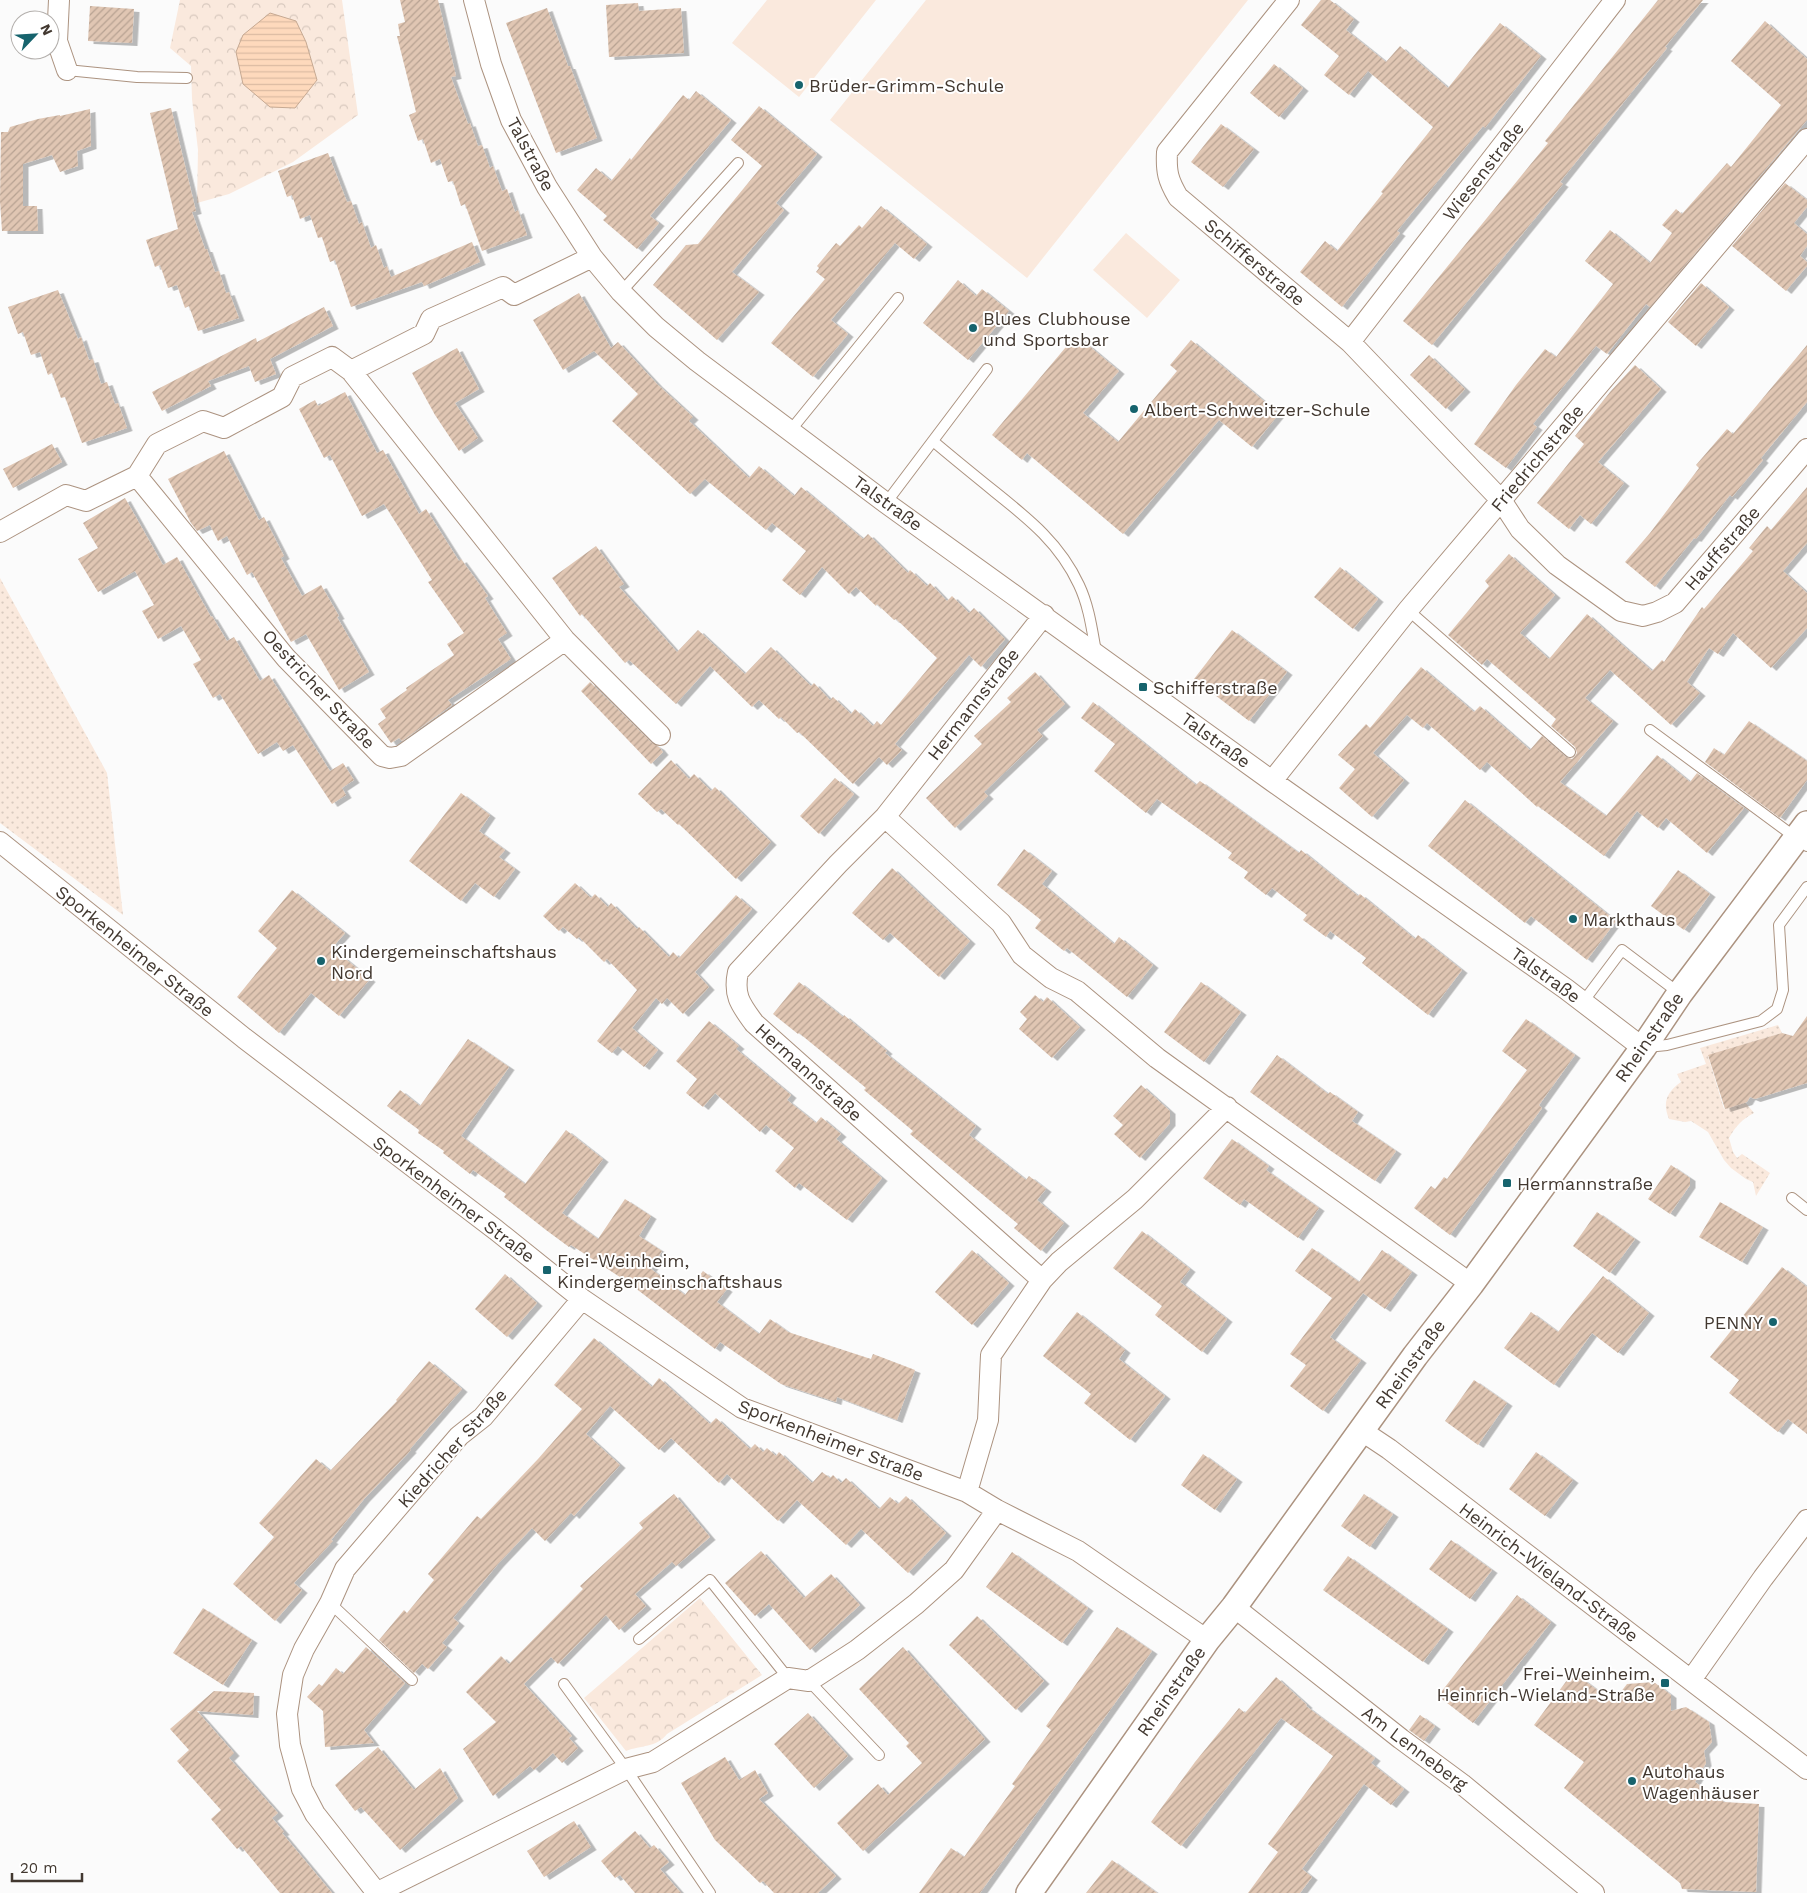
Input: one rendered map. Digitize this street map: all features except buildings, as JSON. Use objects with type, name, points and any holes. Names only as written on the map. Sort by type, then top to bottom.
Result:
[{"type":"street","points":[[59,0],[57,41],[67,70]]},
{"type":"street","name":"Talstraße","points":[[474,0],[491,64],[511,120],[547,187],[592,257],[621,292],[656,327],[697,362],[886,503],[1583,1002],[1643,1048]]},
{"type":"street","name":"Schifferstraße","points":[[1289,0],[1167,152],[1166,169],[1170,183],[1178,197],[1345,346],[1501,500],[1520,530],[1557,565],[1621,611]]},
{"type":"street","name":"Wiesenstraße","points":[[1345,346],[1615,0]]},
{"type":"street","name":"Friedrichstraße","points":[[1272,781],[1408,610],[1807,139]]},
{"type":"street","points":[[351,370],[424,334],[431,318],[503,287],[514,295],[592,257]]},
{"type":"street","points":[[0,532],[66,495],[86,501],[137,476],[157,444],[203,421],[224,428],[282,397],[292,376],[332,357],[351,370],[565,640],[660,735]]},
{"type":"street","name":"Hauffstraße","points":[[1621,611],[1643,616],[1676,603],[1807,449]]},
{"type":"street","name":"Oestricher Straße","points":[[137,476],[286,658],[382,756],[390,758],[401,756],[565,640]]},
{"type":"street","name":"Hermannstraße","points":[[1042,1280],[754,1024],[740,1002],[735,985],[738,972],[838,864],[885,817],[1044,615]]},
{"type":"street","points":[[885,817],[1002,924],[1022,955],[1052,978],[1077,991],[1157,1058],[1471,1284]]},
{"type":"street","name":"Rheinstraße","points":[[1029,1893],[1207,1640],[1234,1607],[1416,1356],[1471,1284],[1643,1048],[1680,993],[1803,836]]},
{"type":"street","name":"Sporkenheimer Straße","points":[[0,842],[251,1044],[496,1230],[582,1299],[742,1408],[968,1492],[997,1510],[1078,1551],[1207,1640]]},
{"type":"street","points":[[968,1492],[988,1420],[991,1355],[1042,1280],[1059,1262],[1135,1199],[1227,1107]]},
{"type":"street","name":"Kiedricher Straße","points":[[582,1299],[483,1417],[459,1436],[345,1569],[330,1603],[304,1649],[293,1675],[287,1714],[290,1745],[302,1789],[316,1814],[376,1893],[626,1769],[653,1762],[788,1678]]},
{"type":"street","name":"Heinrich-Wieland-Straße","points":[[1362,1431],[1807,1769]]},
{"type":"street","points":[[788,1678],[809,1681],[857,1650],[916,1604],[954,1570],[997,1510]]},
{"type":"street","points":[[1691,1680],[1763,1578],[1807,1520]]},
{"type":"street","name":"Am Lenneberg","points":[[1234,1607],[1401,1739],[1462,1784],[1594,1893]]},
{"type":"lane","points":[[67,70],[137,77],[186,78]]},
{"type":"lane","points":[[621,292],[738,163]]},
{"type":"lane","points":[[790,431],[898,298]]},
{"type":"lane","points":[[886,503],[987,368]]},
{"type":"lane","points":[[932,441],[1043,532],[1063,556],[1080,586],[1091,620],[1096,653]]},
{"type":"lane","points":[[1408,610],[1570,752]]},
{"type":"lane","name":"Rheinstraße","points":[[1650,730],[1803,836]]},
{"type":"lane","points":[[1643,1048],[1666,1045],[1761,1021],[1777,1009],[1783,990],[1779,926],[1807,887]]},
{"type":"lane","points":[[1583,1002],[1622,950],[1680,993]]},
{"type":"lane","points":[[1792,1198],[1807,1210]]},
{"type":"lane","points":[[639,1639],[710,1580],[788,1678]]},
{"type":"lane","points":[[330,1603],[412,1680]]},
{"type":"lane","points":[[809,1681],[878,1755]]},
{"type":"lane","points":[[564,1684],[626,1769],[710,1893]]},
{"type":"green space","points":[[180,0],[342,0],[358,115],[293,162],[229,194],[197,203],[198,150],[192,99],[191,66],[170,48]]},
{"type":"green space","points":[[767,0],[876,0],[799,97],[732,43]]},
{"type":"green space","points":[[926,0],[1248,0],[1027,278],[830,120]]},
{"type":"green space","points":[[1126,233],[1180,280],[1147,318],[1093,270]]},
{"type":"green space","points":[[0,578],[107,773],[123,915],[0,823]]},
{"type":"green space","points":[[1778,1025],[1782,1033],[1708,1056],[1724,1109],[1745,1102],[1754,1113],[1739,1124],[1729,1138],[1737,1158],[1742,1154],[1770,1173],[1756,1196],[1753,1182],[1731,1168],[1724,1160],[1708,1132],[1691,1121],[1685,1122],[1669,1119],[1666,1102],[1672,1090],[1681,1082],[1677,1074],[1706,1064],[1700,1048]]},
{"type":"green space","points":[[700,1598],[762,1675],[667,1734],[658,1742],[626,1751],[584,1698]]},
{"type":"shaded area","points":[[270,13],[296,21],[306,42],[317,80],[295,108],[270,107],[243,84],[236,52],[243,35]]},
{"type":"place","name":"Brüder-Grimm-Schule","points":[[799,85]]},
{"type":"place","name":"Blues Clubhouse und Sportsbar","points":[[973,328]]},
{"type":"place","name":"Albert-Schweitzer-Schule","points":[[1134,409]]},
{"type":"place","name":"Schifferstraße","points":[[1143,687]]},
{"type":"place","name":"Markthaus","points":[[1573,919]]},
{"type":"place","name":"Kindergemeinschaftshaus Nord","points":[[321,961]]},
{"type":"place","name":"Hermannstraße","points":[[1507,1183]]},
{"type":"place","name":"Frei-Weinheim, Kindergemeinschaftshaus","points":[[547,1270]]},
{"type":"place","name":"PENNY","points":[[1773,1322]]},
{"type":"place","name":"Frei-Weinheim, Heinrich-Wieland-Straße","points":[[1665,1683]]},
{"type":"place","name":"Autohaus Wagenhäuser","points":[[1632,1781]]}]
